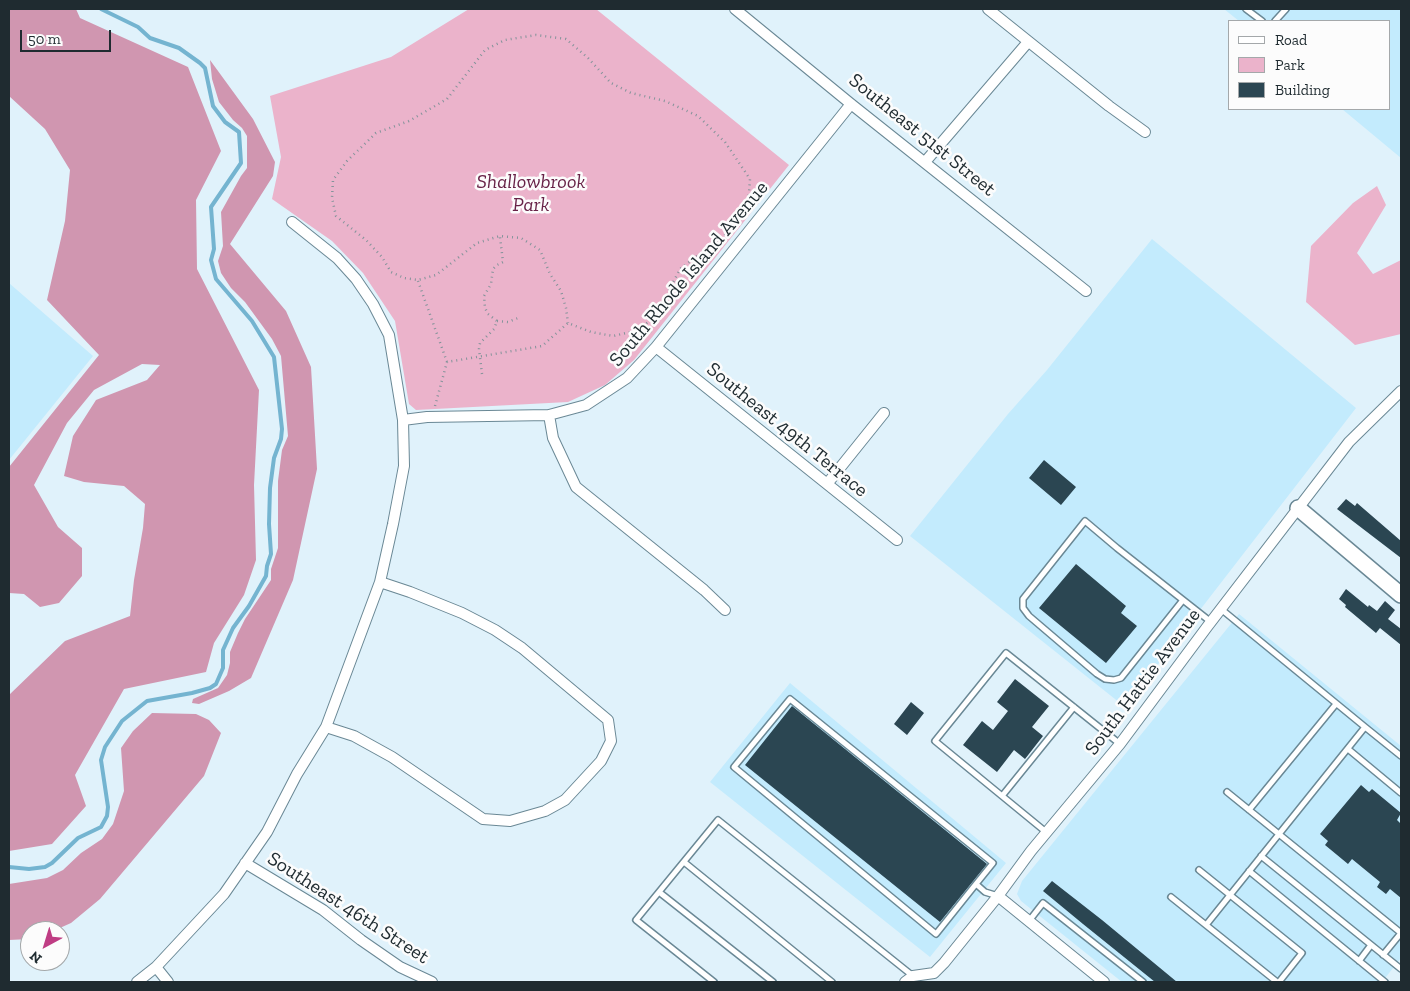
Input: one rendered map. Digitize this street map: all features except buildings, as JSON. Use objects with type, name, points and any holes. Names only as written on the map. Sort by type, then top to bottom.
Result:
[{"type":"street","name":"Southeast 51st Street","points":[[735,9],[1086,291]]},
{"type":"street","points":[[988,9],[1109,106],[1145,132]]},
{"type":"street","points":[[925,162],[1028,42]]},
{"type":"street","name":"South Rhode Island Avenue","points":[[403,420],[436,417],[550,416],[586,405],[606,393],[627,378],[656,347],[851,104]]},
{"type":"street","points":[[137,982],[156,967],[224,894],[267,832],[297,774],[326,727],[380,582],[393,524],[404,466],[403,420],[389,335],[373,304],[356,279],[337,258],[292,222]]},
{"type":"street","name":"Southeast 49th Terrace","points":[[656,347],[897,540]]},
{"type":"street","name":"South Hattie Avenue","points":[[909,979],[934,973],[944,963],[1047,832],[1120,744],[1349,442],[1401,391]]},
{"type":"street","points":[[827,484],[884,413]]},
{"type":"street","points":[[550,416],[553,438],[576,486],[704,590],[725,610]]},
{"type":"street","points":[[1298,508],[1401,596]]},
{"type":"street","points":[[326,727],[354,736],[392,756],[483,819],[510,821],[545,811],[566,800],[601,761],[612,741],[608,720],[522,648],[495,630],[462,613],[380,582]]},
{"type":"street","name":"Southeast 46th Street","points":[[245,863],[323,910],[360,940],[400,967],[432,982]]},
{"type":"street","points":[[998,896],[1104,982]]},
{"type":"street","points":[[156,967],[168,982]]},
{"type":"lane","points":[[1246,9],[1261,20]]},
{"type":"lane","points":[[1276,20],[1286,9]]},
{"type":"lane","points":[[1183,600],[1121,678],[1114,680],[1105,679],[1097,674],[1029,616],[1024,608],[1023,599],[1085,521],[1211,622]]},
{"type":"lane","points":[[1221,609],[1401,756]]},
{"type":"lane","points":[[1047,832],[935,741],[1006,653],[1120,744]]},
{"type":"lane","points":[[790,699],[993,862],[976,884],[936,934],[734,767],[790,699]]},
{"type":"lane","points":[[1249,810],[1336,704]]},
{"type":"lane","points":[[1002,796],[1074,708]]},
{"type":"lane","points":[[1206,925],[1365,727]]},
{"type":"lane","points":[[1348,749],[1401,793]]},
{"type":"lane","points":[[1227,792],[1401,933],[1383,955]]},
{"type":"lane","points":[[714,982],[636,920],[718,820],[909,979]]},
{"type":"lane","points":[[1261,856],[1401,969]]},
{"type":"lane","points":[[684,862],[832,982]]},
{"type":"lane","points":[[1171,897],[1278,982],[1302,953],[1199,870]]},
{"type":"lane","points":[[1249,871],[1386,982]]},
{"type":"lane","points":[[976,884],[985,892],[998,896]]},
{"type":"lane","points":[[659,892],[772,982]]},
{"type":"lane","points":[[1029,921],[1043,903],[1143,982]]},
{"type":"lane","points":[[1359,961],[1371,945]]},
{"type":"path","points":[[536,35],[566,39],[588,58],[611,83],[631,93],[665,101],[698,116],[725,142],[750,179],[748,207],[741,223],[680,269],[650,321],[635,331],[613,336],[591,332],[568,323],[561,291],[550,274],[540,250],[521,238],[500,236],[477,244],[436,275],[418,280],[404,278],[391,272],[382,257],[366,240],[336,216],[332,198],[333,180],[347,161],[376,133],[409,120],[447,99],[485,50],[505,40],[536,35]]},
{"type":"path","points":[[500,236],[503,262],[493,269],[492,284],[486,292],[483,301],[488,314],[497,321],[508,322],[518,318]]},
{"type":"path","points":[[418,280],[447,362],[435,403],[436,417]]},
{"type":"path","points":[[482,374],[478,349],[480,343],[494,329],[497,321]]},
{"type":"path","points":[[447,362],[542,346],[568,323]]},
{"type":"shaded area","points":[[9,9],[76,9],[80,18],[188,67],[221,151],[196,200],[197,269],[259,390],[254,485],[256,560],[244,595],[214,643],[206,672],[124,689],[75,775],[86,806],[52,844],[9,851],[9,695],[65,641],[130,616],[145,504],[124,486],[84,482],[64,476],[73,436],[96,400],[147,380],[160,365],[142,364],[94,390],[67,423],[34,485],[58,527],[82,548],[82,576],[59,603],[40,607],[24,594],[9,593],[9,467],[99,355],[47,300],[65,221],[70,170],[45,129],[9,96]]},
{"type":"shaded area","points":[[1224,9],[1401,9],[1401,158],[1343,110],[1390,110],[1390,20],[1238,20]]},
{"type":"shaded area","points":[[210,60],[253,119],[275,162],[273,176],[230,244],[286,311],[311,367],[317,469],[293,580],[251,678],[229,691],[199,704],[192,703],[193,699],[218,688],[227,675],[230,652],[238,633],[271,580],[271,569],[278,548],[278,481],[282,450],[288,436],[281,356],[272,339],[221,273],[218,261],[223,246],[221,212],[247,168],[247,136],[219,102],[212,79]]},
{"type":"shaded area","points":[[1152,239],[1356,408],[1125,707],[910,536]]},
{"type":"shaded area","points":[[9,283],[93,356],[9,460]]},
{"type":"shaded area","points":[[1239,614],[1401,746],[1401,958],[1382,982],[1122,982],[1021,901],[1017,894],[1022,881]]},
{"type":"shaded area","points":[[790,683],[1006,863],[930,957],[710,782]]},
{"type":"shaded area","points":[[152,713],[196,714],[209,720],[221,733],[204,776],[100,899],[70,923],[70,921],[20,921],[20,939],[9,940],[9,884],[47,878],[63,870],[81,853],[102,839],[113,824],[124,791],[121,748],[133,731]]},
{"type":"green space","name":"Shallowbrook Park","points":[[469,9],[596,9],[789,165],[634,360],[605,385],[568,402],[416,410],[409,404],[395,321],[363,273],[332,241],[272,199],[281,157],[270,96],[391,57]]},
{"type":"green space","points":[[1377,186],[1386,205],[1357,253],[1373,274],[1401,260],[1401,334],[1355,345],[1306,302],[1311,246],[1353,203]]},
{"type":"waterway","points":[[9,867],[29,869],[45,867],[52,863],[78,838],[101,827],[107,816],[108,807],[101,760],[105,747],[122,721],[147,701],[192,693],[210,688],[216,684],[223,668],[223,650],[233,628],[249,606],[266,576],[271,554],[269,524],[270,488],[274,458],[281,439],[282,429],[274,357],[252,321],[216,279],[211,260],[214,249],[211,207],[241,163],[239,132],[225,122],[213,106],[205,68],[200,63],[179,48],[150,38],[138,27],[101,9]]}]
